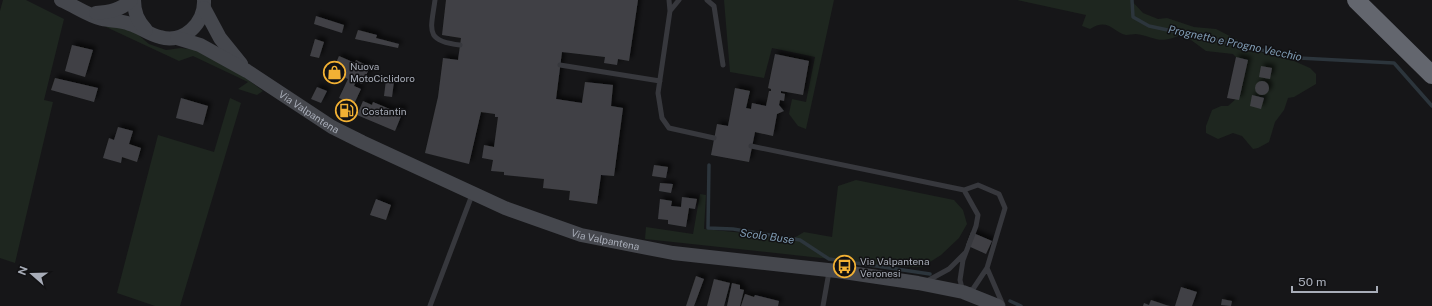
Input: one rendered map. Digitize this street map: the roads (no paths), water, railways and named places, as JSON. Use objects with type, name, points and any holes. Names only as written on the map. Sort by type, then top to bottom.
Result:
[{"type":"highway","points":[[1356,0],[1432,75]]},
{"type":"street","name":"Via Valpantena","points":[[61,0],[83,12],[103,19],[128,23],[161,38],[177,38],[200,45],[247,71],[304,109],[362,142],[505,208],[581,235],[673,253],[830,270],[918,282],[963,292],[998,306]]},
{"type":"street","name":"Via Valpantena","points":[[83,12],[109,12],[120,8],[131,0]]},
{"type":"street","points":[[134,0],[135,12],[139,22],[146,30]]},
{"type":"street","name":"Via Valpantena","points":[[177,38],[187,34],[195,27],[201,18],[204,4]]},
{"type":"street","name":"Via Valpantena","points":[[204,4],[220,38],[247,71]]},
{"type":"lane","points":[[435,0],[431,28],[433,34],[439,41],[460,45]]},
{"type":"lane","points":[[669,0],[670,11],[658,93],[662,118],[669,128],[714,138]]},
{"type":"lane","points":[[670,11],[679,0]]},
{"type":"lane","points":[[707,0],[714,6],[723,65]]},
{"type":"lane","points":[[560,65],[660,81]]},
{"type":"lane","points":[[751,146],[964,190],[978,185],[999,194],[1004,208],[987,268],[973,289],[963,292],[960,280],[966,252],[976,226],[978,215],[964,190]]},
{"type":"lane","points":[[430,306],[472,193]]},
{"type":"lane","points":[[918,282],[930,281],[949,269],[966,252]]},
{"type":"lane","points":[[987,268],[1003,306]]},
{"type":"lane","points":[[823,306],[830,270]]},
{"type":"waterway","name":"Prognetto e Progno Vecchio","points":[[1132,0],[1133,17],[1149,26],[1299,58],[1394,63],[1432,106]]},
{"type":"waterway","name":"Scolo Buse","points":[[709,165],[708,228],[733,229],[800,240],[829,259],[930,274]]},
{"type":"waterway","name":"Scolo Buse","points":[[1010,301],[1021,306]]},
{"type":"place","name":"Nuova MotoCiclidoro","points":[[335,72]]},
{"type":"place","name":"Costantin","points":[[346,111]]},
{"type":"place","name":"Via Valpantena Veronesi","points":[[844,267]]}]
